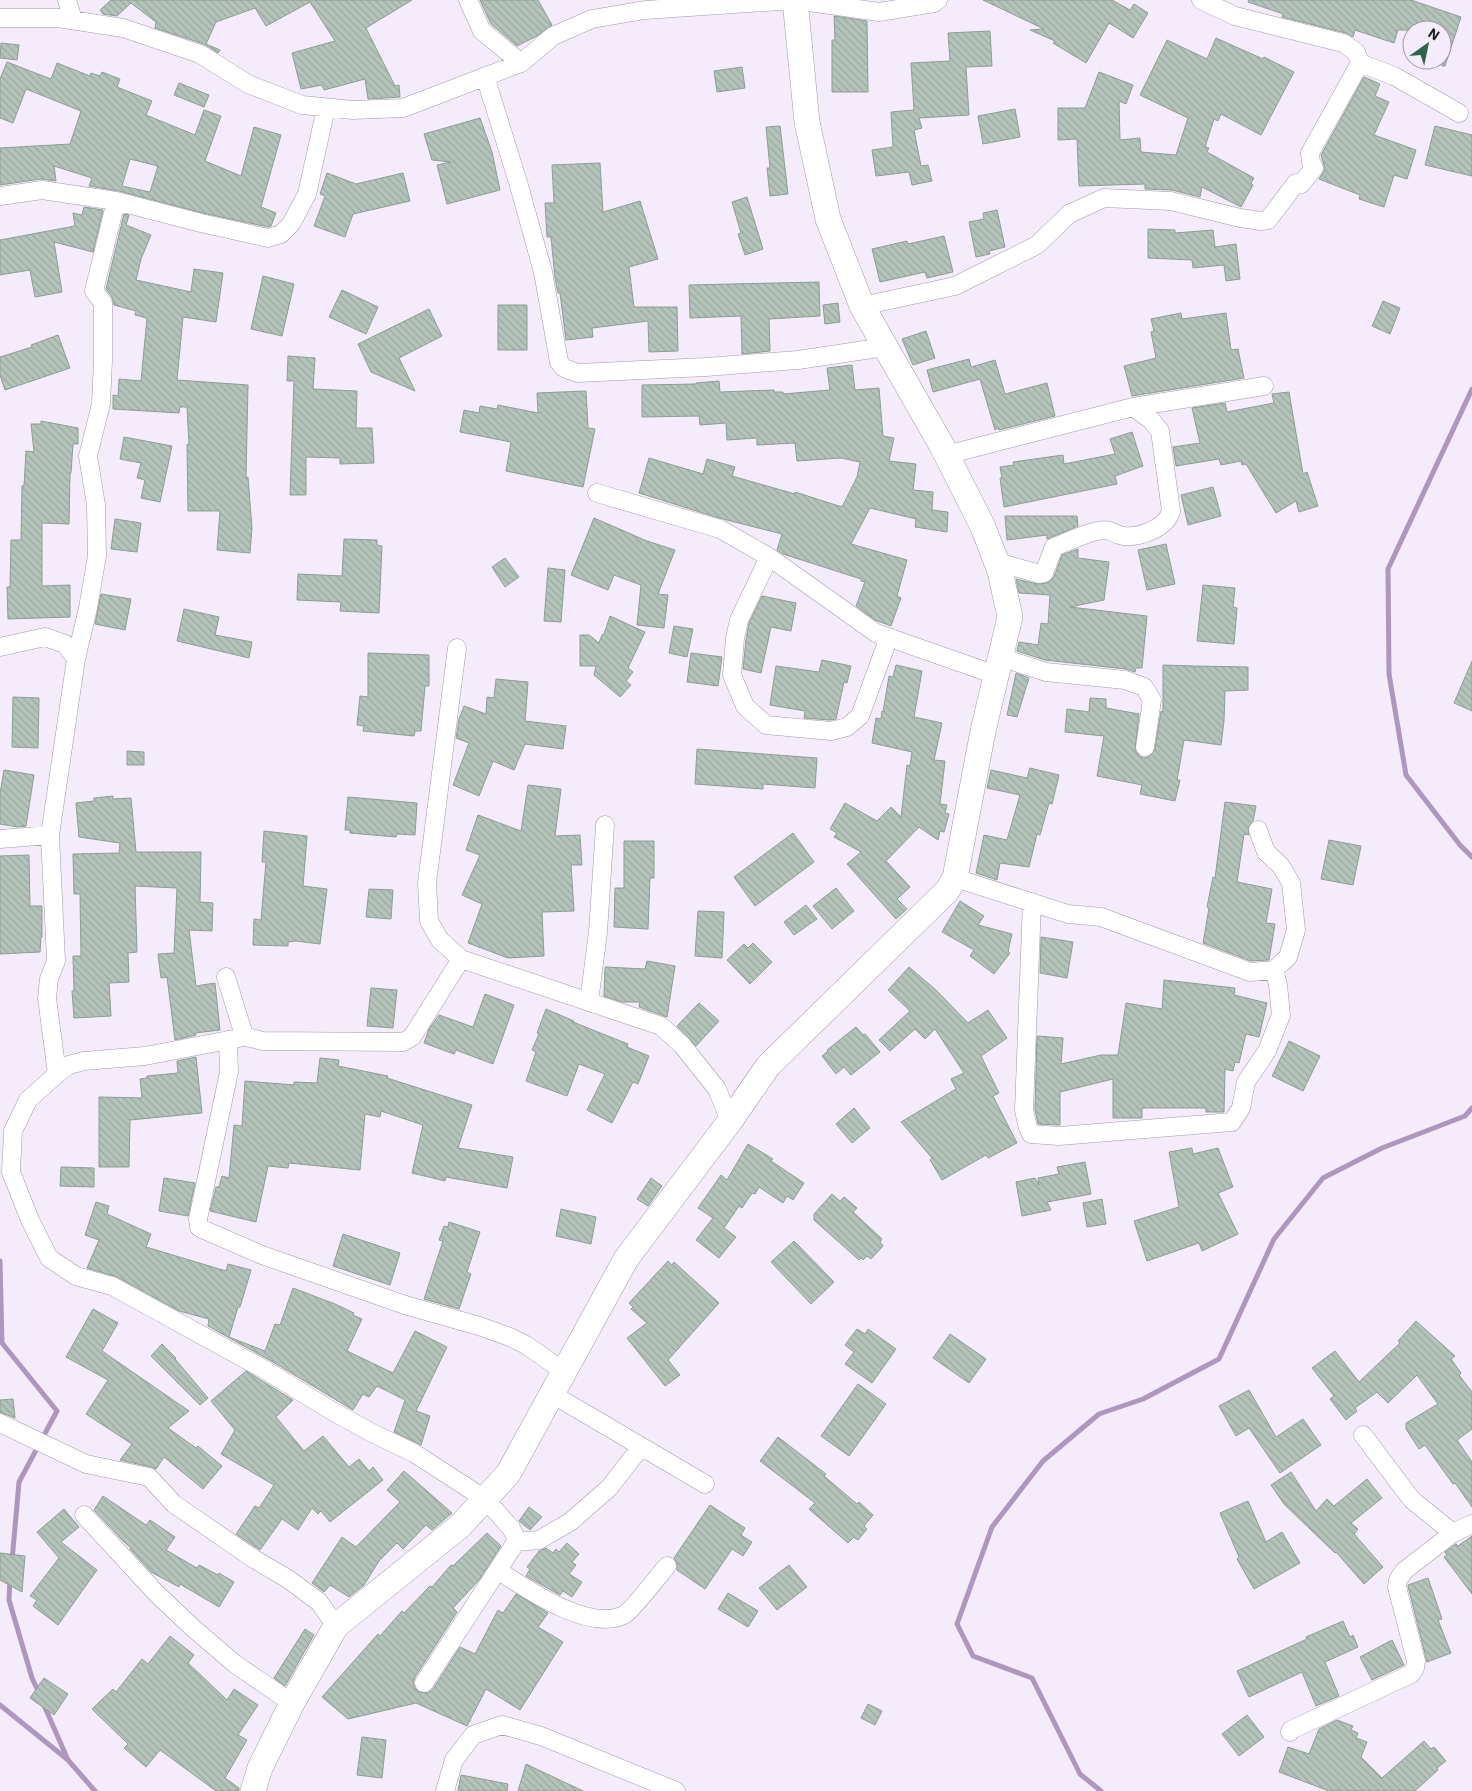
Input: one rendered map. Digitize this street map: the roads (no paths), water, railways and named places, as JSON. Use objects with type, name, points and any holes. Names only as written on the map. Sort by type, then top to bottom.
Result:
[{"type":"street","points":[[67,0],[73,20]]},
{"type":"street","points":[[468,0],[482,31],[521,63]]},
{"type":"street","points":[[0,18],[58,18],[123,28],[200,54],[248,84],[302,105],[353,110],[403,108],[521,63],[552,36],[592,19],[645,10],[795,0],[879,12],[934,3],[938,0]]},
{"type":"street","points":[[254,1791],[260,1768],[292,1703],[336,1626],[460,1526],[508,1474],[626,1259],[730,1121],[768,1066],[947,891],[955,878],[983,731],[1010,617],[997,562],[983,527],[946,455],[862,306],[828,219],[807,122],[795,0]]},
{"type":"street","points":[[862,306],[955,286],[1037,245],[1069,214],[1104,198],[1171,202],[1240,218],[1268,220],[1296,183],[1301,184],[1314,168],[1310,153],[1360,63],[1356,52],[1343,42],[1235,16],[1201,0]]},
{"type":"street","points":[[1360,63],[1394,76],[1459,113]]},
{"type":"street","points":[[485,76],[518,182],[543,272],[559,362],[564,368],[578,373],[706,367],[798,360],[885,347]]},
{"type":"street","points":[[0,196],[42,190],[116,200],[201,223],[268,238],[281,234],[291,224],[307,194],[326,108]]},
{"type":"street","points":[[57,1074],[47,998],[50,979],[56,961],[50,836],[76,659],[88,608],[97,556],[96,506],[88,456],[101,404],[103,303],[94,291],[116,200]]},
{"type":"street","points":[[946,455],[1133,407],[1264,386]]},
{"type":"street","points":[[997,562],[1040,574],[1044,573],[1054,547],[1096,531],[1110,530],[1122,536],[1137,535],[1150,531],[1170,518],[1171,511],[1160,431],[1151,420],[1133,407]]},
{"type":"street","points":[[597,493],[720,529],[769,557],[876,633],[998,666],[1125,680],[1144,687],[1152,700],[1145,747]]},
{"type":"street","points":[[769,557],[740,620],[735,638],[732,675],[745,706],[766,725],[831,731],[847,727],[860,716],[889,637]]},
{"type":"street","points":[[0,647],[45,637],[65,644],[76,659]]},
{"type":"street","points":[[457,648],[427,883],[428,921],[440,940],[461,960],[661,1026],[682,1044],[717,1089],[730,1121]]},
{"type":"street","points":[[589,1002],[598,932],[605,825]]},
{"type":"street","points":[[955,878],[1068,914],[1101,917],[1250,972],[1274,970],[1288,957],[1296,930],[1290,883],[1281,866],[1266,852],[1258,830]]},
{"type":"street","points":[[0,839],[50,836]]},
{"type":"street","points":[[1032,902],[1024,1110],[1031,1134],[1058,1136],[1232,1122],[1240,1108],[1246,1082],[1266,1051],[1281,1014],[1274,970]]},
{"type":"street","points":[[424,1683],[499,1571],[516,1542],[511,1528],[485,1499],[414,1453],[332,1412],[267,1370],[112,1286],[76,1276],[49,1258],[5,1173],[14,1131],[28,1100],[69,1065],[84,1061],[145,1056],[235,1038],[263,1041],[403,1042],[412,1037],[461,960]]},
{"type":"street","points":[[226,976],[243,1032],[235,1038],[230,1072],[198,1219],[199,1227],[202,1230],[262,1255],[405,1304],[510,1337],[526,1344],[565,1372]]},
{"type":"street","points":[[552,1394],[705,1484]]},
{"type":"street","points":[[0,1423],[86,1464],[148,1477],[174,1504],[320,1602],[336,1626]]},
{"type":"street","points":[[1363,1435],[1412,1500],[1453,1533]]},
{"type":"street","points":[[516,1542],[539,1540],[570,1522],[609,1488],[641,1447]]},
{"type":"street","points":[[84,1515],[156,1593],[193,1628],[235,1664],[292,1703]]},
{"type":"street","points":[[1290,1732],[1410,1674],[1416,1668],[1416,1661],[1397,1588],[1398,1580],[1404,1571],[1453,1533],[1472,1524]]},
{"type":"street","points":[[499,1571],[539,1597],[584,1617],[614,1618],[626,1614],[667,1566]]},
{"type":"street","points":[[444,1791],[454,1760],[473,1735],[502,1725],[541,1736],[676,1791]]},
{"type":"waterway","points":[[1472,389],[1388,569],[1389,674],[1406,775],[1460,845],[1472,857]]},
{"type":"waterway","points":[[1101,1791],[1080,1774],[1032,1678],[973,1656],[957,1624],[992,1527],[1043,1461],[1099,1414],[1143,1399],[1219,1359],[1274,1239],[1323,1178],[1382,1148],[1465,1116],[1472,1108]]},
{"type":"waterway","points":[[0,1261],[2,1343],[57,1411],[19,1482],[12,1561]]},
{"type":"waterway","points":[[10,1579],[9,1600],[32,1678],[39,1693]]},
{"type":"waterway","points":[[43,1703],[68,1760]]},
{"type":"waterway","points":[[0,1705],[68,1760],[95,1791]]}]
